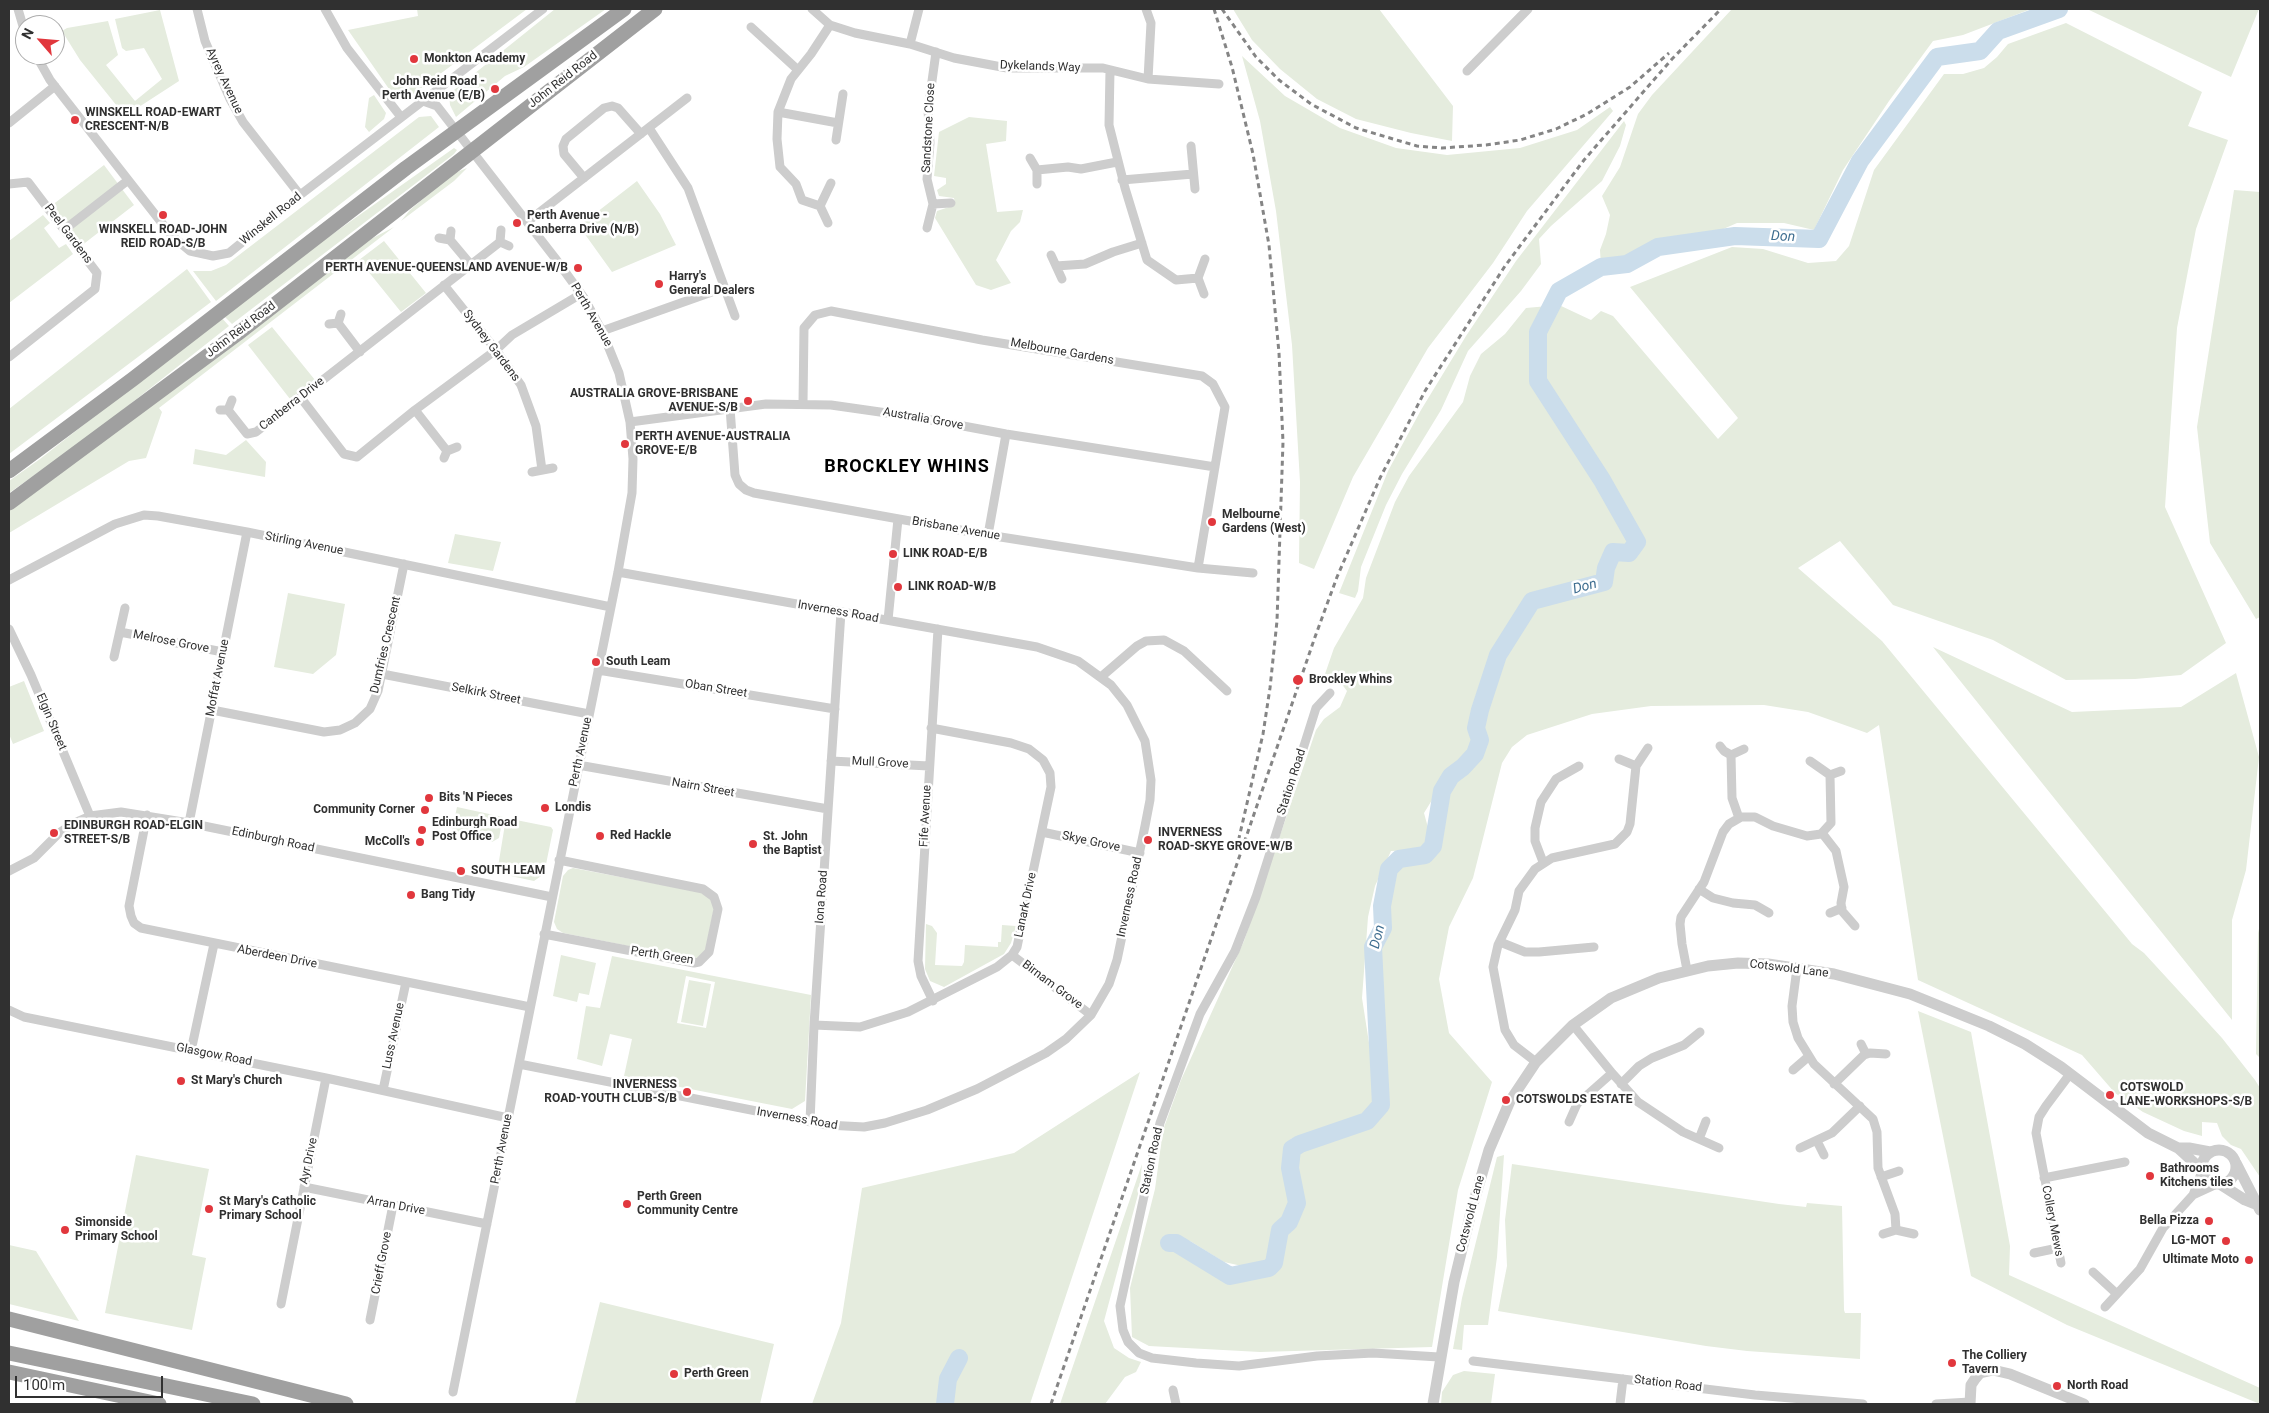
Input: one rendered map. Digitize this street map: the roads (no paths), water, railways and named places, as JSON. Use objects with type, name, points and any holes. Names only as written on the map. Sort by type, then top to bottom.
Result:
[{"type":"highway","name":"John Reid Road","points":[[9,471],[125,385],[455,131],[624,9]]},
{"type":"highway","name":"John Reid Road","points":[[9,503],[236,334],[655,9]]},
{"type":"highway","points":[[9,1319],[346,1404]]},
{"type":"highway","points":[[9,1353],[253,1404]]},
{"type":"highway","points":[[9,1372],[159,1404]]},
{"type":"street","name":"Ayrey Avenue","points":[[197,9],[205,41],[230,99],[243,122],[300,196]]},
{"type":"street","points":[[325,9],[347,48],[401,117]]},
{"type":"street","name":"Winskell Road","points":[[42,65],[56,86],[172,236],[190,251],[213,256],[229,253],[401,117],[543,9]]},
{"type":"street","name":"Dykelands Way","points":[[812,9],[830,25],[854,33],[910,44],[954,58],[1007,68],[1110,70],[1148,79],[1219,84]]},
{"type":"street","points":[[910,44],[919,9]]},
{"type":"street","points":[[1146,9],[1151,23],[1148,79]]},
{"type":"street","points":[[1467,71],[1528,9]]},
{"type":"street","points":[[828,223],[820,206],[802,200],[796,184],[780,167],[777,139],[778,112],[791,79],[830,25]]},
{"type":"street","points":[[752,27],[798,70]]},
{"type":"street","name":"Sandstone Close","points":[[927,228],[933,204],[926,179],[930,143],[928,110],[936,52]]},
{"type":"street","points":[[1110,70],[1109,126],[1122,180],[1147,260],[1176,280],[1198,278]]},
{"type":"street","points":[[9,123],[56,86]]},
{"type":"street","points":[[836,140],[843,94]]},
{"type":"street","points":[[527,222],[687,98]]},
{"type":"street","points":[[423,101],[437,106],[470,152]]},
{"type":"street","points":[[584,178],[564,154],[563,146],[566,139],[604,108],[612,106],[618,108],[641,134]]},
{"type":"street","points":[[778,112],[838,123]]},
{"type":"street","points":[[649,128],[688,188],[723,288],[735,316]]},
{"type":"street","points":[[1191,146],[1195,189]]},
{"type":"street","name":"Perth Avenue","points":[[453,1392],[618,572],[632,493],[633,459],[630,422],[619,373],[602,331],[581,294],[527,222],[470,152]]},
{"type":"street","points":[[1030,158],[1036,170],[1037,184]]},
{"type":"street","points":[[1036,170],[1068,167],[1081,169],[1117,162]]},
{"type":"street","points":[[1122,180],[1193,174]]},
{"type":"street","points":[[64,230],[128,181]]},
{"type":"street","name":"Peel Gardens","points":[[9,184],[28,182],[97,273],[95,289],[9,358]]},
{"type":"street","points":[[820,206],[831,183]]},
{"type":"street","points":[[933,204],[950,203]]},
{"type":"street","points":[[501,230],[500,242],[510,246]]},
{"type":"street","points":[[438,238],[450,235],[471,265]]},
{"type":"street","name":"Canberra Drive","points":[[232,400],[224,410],[247,434],[256,432],[500,242]]},
{"type":"street","points":[[1056,266],[1086,264],[1113,252],[1142,243]]},
{"type":"street","points":[[1051,254],[1062,279]]},
{"type":"street","points":[[1204,294],[1198,278],[1205,259]]},
{"type":"street","name":"Sydney Gardens","points":[[444,285],[496,350],[521,385],[536,426],[542,470]]},
{"type":"street","points":[[602,331],[723,288]]},
{"type":"street","points":[[301,398],[344,454],[357,457],[415,410],[496,350],[512,335],[581,294]]},
{"type":"street","name":"Melbourne Gardens","points":[[803,403],[804,328],[815,315],[831,311],[982,340],[1202,376],[1213,384],[1225,408],[1198,568]]},
{"type":"street","points":[[336,320],[360,352]]},
{"type":"street","name":"Australia Grove","points":[[630,422],[766,404],[803,403],[846,406],[1006,434],[1215,467]]},
{"type":"street","name":"Brisbane Avenue","points":[[730,408],[732,464],[739,484],[746,490],[988,535],[1198,568],[1254,573]]},
{"type":"street","points":[[415,410],[446,454],[457,447]]},
{"type":"street","points":[[988,535],[1006,434]]},
{"type":"street","points":[[532,472],[553,468]]},
{"type":"street","name":"Stirling Avenue","points":[[9,580],[115,524],[144,515],[247,532],[611,607]]},
{"type":"street","points":[[888,620],[898,519]]},
{"type":"street","name":"Moffat Avenue","points":[[189,823],[247,532]]},
{"type":"street","name":"Dumfries Crescent","points":[[212,710],[304,730],[324,732],[340,730],[355,723],[370,709],[378,691],[404,564]]},
{"type":"street","name":"Inverness Road","points":[[519,1064],[827,1125],[864,1127],[885,1123],[927,1110],[977,1089],[1046,1053],[1066,1039],[1091,1015],[1109,984],[1117,960],[1140,853],[1150,800],[1149,762],[1144,741],[1127,705],[1111,685],[1078,661],[1050,650],[618,572]]},
{"type":"street","name":"Melrose Grove","points":[[114,657],[125,608]]},
{"type":"street","name":"Iona Road","points":[[810,1122],[814,1026],[840,612]]},
{"type":"street","name":"Elgin Street","points":[[9,629],[31,675],[90,816]]},
{"type":"street","name":"Fife Avenue","points":[[933,1001],[921,976],[918,961],[938,629]]},
{"type":"street","name":"Melrose Grove","points":[[120,632],[223,652]]},
{"type":"street","points":[[1101,677],[1137,646],[1146,641],[1164,640],[1184,651],[1227,690]]},
{"type":"street","name":"Oban Street","points":[[598,670],[835,709]]},
{"type":"street","name":"Selkirk Street","points":[[382,674],[589,714]]},
{"type":"street","name":"Station Road","points":[[1330,693],[1316,708],[1256,897],[1235,951],[1200,1014],[1160,1123],[1120,1306],[1123,1330],[1128,1342],[1139,1353],[1152,1358],[1196,1364],[1239,1366],[1317,1356],[1373,1353],[1440,1357]]},
{"type":"street","name":"Lanark Drive","points":[[931,728],[1011,743],[1037,754],[1047,766],[1051,780],[1042,832],[1020,936],[1012,955]]},
{"type":"street","points":[[1720,746],[1724,751],[1731,754],[1744,748]]},
{"type":"street","points":[[1536,1062],[1514,1045],[1505,1030],[1493,968],[1500,942],[1515,910],[1523,883],[1543,862],[1608,847],[1622,839],[1630,824],[1636,766],[1648,748]]},
{"type":"street","points":[[1731,754],[1732,798],[1739,818]]},
{"type":"street","points":[[1619,759],[1636,766]]},
{"type":"street","points":[[1810,760],[1830,775]]},
{"type":"street","name":"Mull Grove","points":[[831,761],[929,766]]},
{"type":"street","name":"Nairn Street","points":[[578,765],[828,808]]},
{"type":"street","points":[[1543,862],[1535,841],[1535,828],[1541,802],[1556,778],[1579,766]]},
{"type":"street","points":[[1830,775],[1841,771]]},
{"type":"street","points":[[1687,970],[1680,924],[1684,910],[1711,869],[1723,832],[1729,824],[1739,818],[1755,817],[1798,834],[1814,836],[1822,833],[1831,822],[1832,816],[1830,775]]},
{"type":"street","name":"Edinburgh Road","points":[[9,871],[34,858],[59,833],[74,822],[90,816],[121,812],[189,823],[552,897]]},
{"type":"street","name":"Aberdeen Drive","points":[[147,815],[130,906],[130,916],[134,923],[148,931],[530,1007]]},
{"type":"street","name":"Skye Grove","points":[[1042,832],[1140,853]]},
{"type":"street","points":[[1822,833],[1836,851],[1840,860],[1844,887],[1842,908],[1845,916],[1855,926]]},
{"type":"street","name":"Perth Green","points":[[544,934],[694,963],[699,962],[708,952],[718,909],[714,897],[703,889],[559,860]]},
{"type":"street","points":[[1699,889],[1713,898],[1733,903],[1755,905],[1769,913]]},
{"type":"street","points":[[1830,913],[1842,908]]},
{"type":"street","points":[[1500,942],[1525,952],[1594,947]]},
{"type":"street","points":[[191,1051],[214,944]]},
{"type":"street","points":[[814,1026],[860,1027],[908,1012],[997,967],[1012,955]]},
{"type":"street","name":"Birnam Grove","points":[[1012,955],[1091,1015]]},
{"type":"street","name":"Cotswold Lane","points":[[1433,1404],[1454,1282],[1480,1177],[1499,1123],[1536,1062],[1573,1025],[1592,1010],[1620,994],[1659,978],[1687,970],[1738,963],[1768,964],[1834,974],[1910,994],[1953,1010],[2025,1044],[2070,1074],[2140,1127],[2178,1148],[2202,1170]]},
{"type":"street","points":[[1797,968],[1792,1006],[1793,1022],[1798,1038],[1808,1057],[1834,1084],[1868,1113],[1876,1125],[1877,1161],[1895,1214],[1896,1230]]},
{"type":"street","name":"Luss Avenue","points":[[382,1090],[406,982]]},
{"type":"street","name":"Glasgow Road","points":[[9,1010],[24,1017],[326,1078],[508,1118]]},
{"type":"street","points":[[1573,1025],[1638,1102],[1660,1118],[1719,1148]]},
{"type":"street","points":[[1621,1084],[1640,1066],[1652,1058],[1684,1045],[1700,1032]]},
{"type":"street","points":[[1861,1044],[1866,1054]]},
{"type":"street","points":[[1834,1084],[1866,1054],[1886,1054]]},
{"type":"street","points":[[1793,1070],[1808,1057]]},
{"type":"street","points":[[1569,1122],[1577,1104],[1612,1073]]},
{"type":"street","name":"Collery Mews","points":[[2061,1263],[2036,1133],[2039,1117],[2070,1074]]},
{"type":"street","name":"Ayr Drive","points":[[281,1304],[326,1078]]},
{"type":"street","points":[[1800,1148],[1817,1141],[1839,1128],[1860,1106]]},
{"type":"street","points":[[1699,1139],[1706,1121]]},
{"type":"street","points":[[1817,1141],[1824,1155]]},
{"type":"street","name":"Cotswold Lane","points":[[2178,1148],[2210,1152]]},
{"type":"street","points":[[2105,1307],[2140,1269],[2163,1228],[2193,1195],[2202,1170],[2203,1159],[2210,1152],[2224,1151],[2235,1162],[2258,1207]]},
{"type":"street","name":"Collery Mews","points":[[2044,1178],[2126,1162]]},
{"type":"street","points":[[2193,1195],[2233,1177],[2235,1162]]},
{"type":"street","points":[[2202,1170],[2207,1180],[2219,1184],[2258,1207]]},
{"type":"street","points":[[1881,1177],[1899,1171]]},
{"type":"street","name":"Arran Drive","points":[[304,1187],[487,1224]]},
{"type":"street","name":"Crieff Grove","points":[[370,1320],[393,1205]]},
{"type":"street","points":[[1883,1234],[1896,1230],[1914,1234]]},
{"type":"street","points":[[2034,1253],[2058,1248]]},
{"type":"street","points":[[2094,1272],[2117,1294]]},
{"type":"street","name":"Station Road","points":[[1474,1361],[1623,1379],[1755,1399],[1863,1404]]},
{"type":"street","points":[[1936,1404],[1970,1403],[1971,1385],[1980,1372],[1988,1370],[2010,1374],[2084,1404]]},
{"type":"street","points":[[1620,1404],[1623,1379]]},
{"type":"street","points":[[1173,1390],[1176,1404]]},
{"type":"waterway","name":"Don","points":[[1169,1243],[1176,1243],[1230,1276],[1269,1268],[1274,1263],[1280,1230],[1289,1222],[1297,1203],[1290,1168],[1292,1149],[1300,1144],[1367,1121],[1381,1105],[1373,947],[1383,928],[1382,906],[1389,869],[1399,859],[1425,855],[1433,846],[1442,791],[1451,776],[1475,754],[1480,740],[1476,728],[1480,710],[1498,655],[1532,601],[1604,582],[1606,568],[1613,552],[1629,553],[1637,542],[1602,480],[1538,381],[1538,332],[1559,291],[1601,267],[1627,264],[1658,247],[1735,236],[1819,239],[1860,161],[1937,57],[1980,51],[1998,31],[2059,9]]},
{"type":"waterway","name":"Don","points":[[945,1404],[948,1379],[959,1358]]},
{"type":"railway","points":[[1214,9],[1232,67],[1253,154],[1269,245],[1279,353],[1283,442],[1277,621],[1270,688],[1263,734],[1239,838]]},
{"type":"railway","points":[[1222,9],[1256,57],[1279,80],[1311,104],[1356,128],[1417,146],[1442,148],[1486,145],[1520,140],[1556,129],[1587,114],[1630,87],[1669,53]]},
{"type":"railway","points":[[1051,1404],[1315,637],[1337,577],[1380,478],[1425,391],[1505,266],[1584,160],[1672,59],[1721,9]]},
{"type":"place","name":"Monkton Academy","points":[[414,59]]},
{"type":"place","name":"John Reid Road - Perth Avenue (E/B)","points":[[495,89]]},
{"type":"place","name":"WINSKELL ROAD-EWART CRESCENT-N/B","points":[[75,120]]},
{"type":"place","name":"WINSKELL ROAD-JOHN REID ROAD-S/B","points":[[163,215]]},
{"type":"place","name":"Perth Avenue - Canberra Drive (N/B)","points":[[517,223]]},
{"type":"place","name":"PERTH AVENUE-QUEENSLAND AVENUE-W/B","points":[[578,268]]},
{"type":"place","name":"Harry's General Dealers","points":[[659,284]]},
{"type":"place","name":"AUSTRALIA GROVE-BRISBANE AVENUE-S/B","points":[[748,401]]},
{"type":"place","name":"PERTH AVENUE-AUSTRALIA GROVE-E/B","points":[[625,444]]},
{"type":"place","name":"Melbourne Gardens (West)","points":[[1212,522]]},
{"type":"place","name":"LINK ROAD-E/B","points":[[893,554]]},
{"type":"place","name":"LINK ROAD-W/B","points":[[898,587]]},
{"type":"place","name":"South Leam","points":[[596,662]]},
{"type":"place","name":"Brockley Whins","points":[[1298,680]]},
{"type":"place","name":"Bits 'N Pieces","points":[[429,798]]},
{"type":"place","name":"Londis","points":[[545,808]]},
{"type":"place","name":"Community Corner","points":[[425,810]]},
{"type":"place","name":"Edinburgh Road Post Office","points":[[422,830]]},
{"type":"place","name":"EDINBURGH ROAD-ELGIN STREET-S/B","points":[[54,833]]},
{"type":"place","name":"Red Hackle","points":[[600,836]]},
{"type":"place","name":"INVERNESS ROAD-SKYE GROVE-W/B","points":[[1148,840]]},
{"type":"place","name":"McColl's","points":[[420,842]]},
{"type":"place","name":"St. John the Baptist","points":[[753,844]]},
{"type":"place","name":"SOUTH LEAM","points":[[461,871]]},
{"type":"place","name":"Bang Tidy","points":[[411,895]]},
{"type":"place","name":"St Mary's Church","points":[[181,1081]]},
{"type":"place","name":"INVERNESS ROAD-YOUTH CLUB-S/B","points":[[687,1092]]},
{"type":"place","name":"COTSWOLD LANE-WORKSHOPS-S/B","points":[[2110,1095]]},
{"type":"place","name":"COTSWOLDS ESTATE","points":[[1506,1100]]},
{"type":"place","name":"Bathrooms Kitchens tiles","points":[[2150,1176]]},
{"type":"place","name":"Perth Green Community Centre","points":[[627,1204]]},
{"type":"place","name":"St Mary's Catholic Primary School","points":[[209,1209]]},
{"type":"place","name":"Bella Pizza","points":[[2209,1221]]},
{"type":"place","name":"Simonside Primary School","points":[[65,1230]]},
{"type":"place","name":"LG-MOT","points":[[2226,1241]]},
{"type":"place","name":"Ultimate Moto","points":[[2249,1260]]},
{"type":"place","name":"The Colliery Tavern","points":[[1952,1363]]},
{"type":"place","name":"Perth Green","points":[[674,1374]]},
{"type":"place","name":"North Road","points":[[2057,1386]]},
{"type":"district","name":"BROCKLEY WHINS","points":[[907,467]]}]
